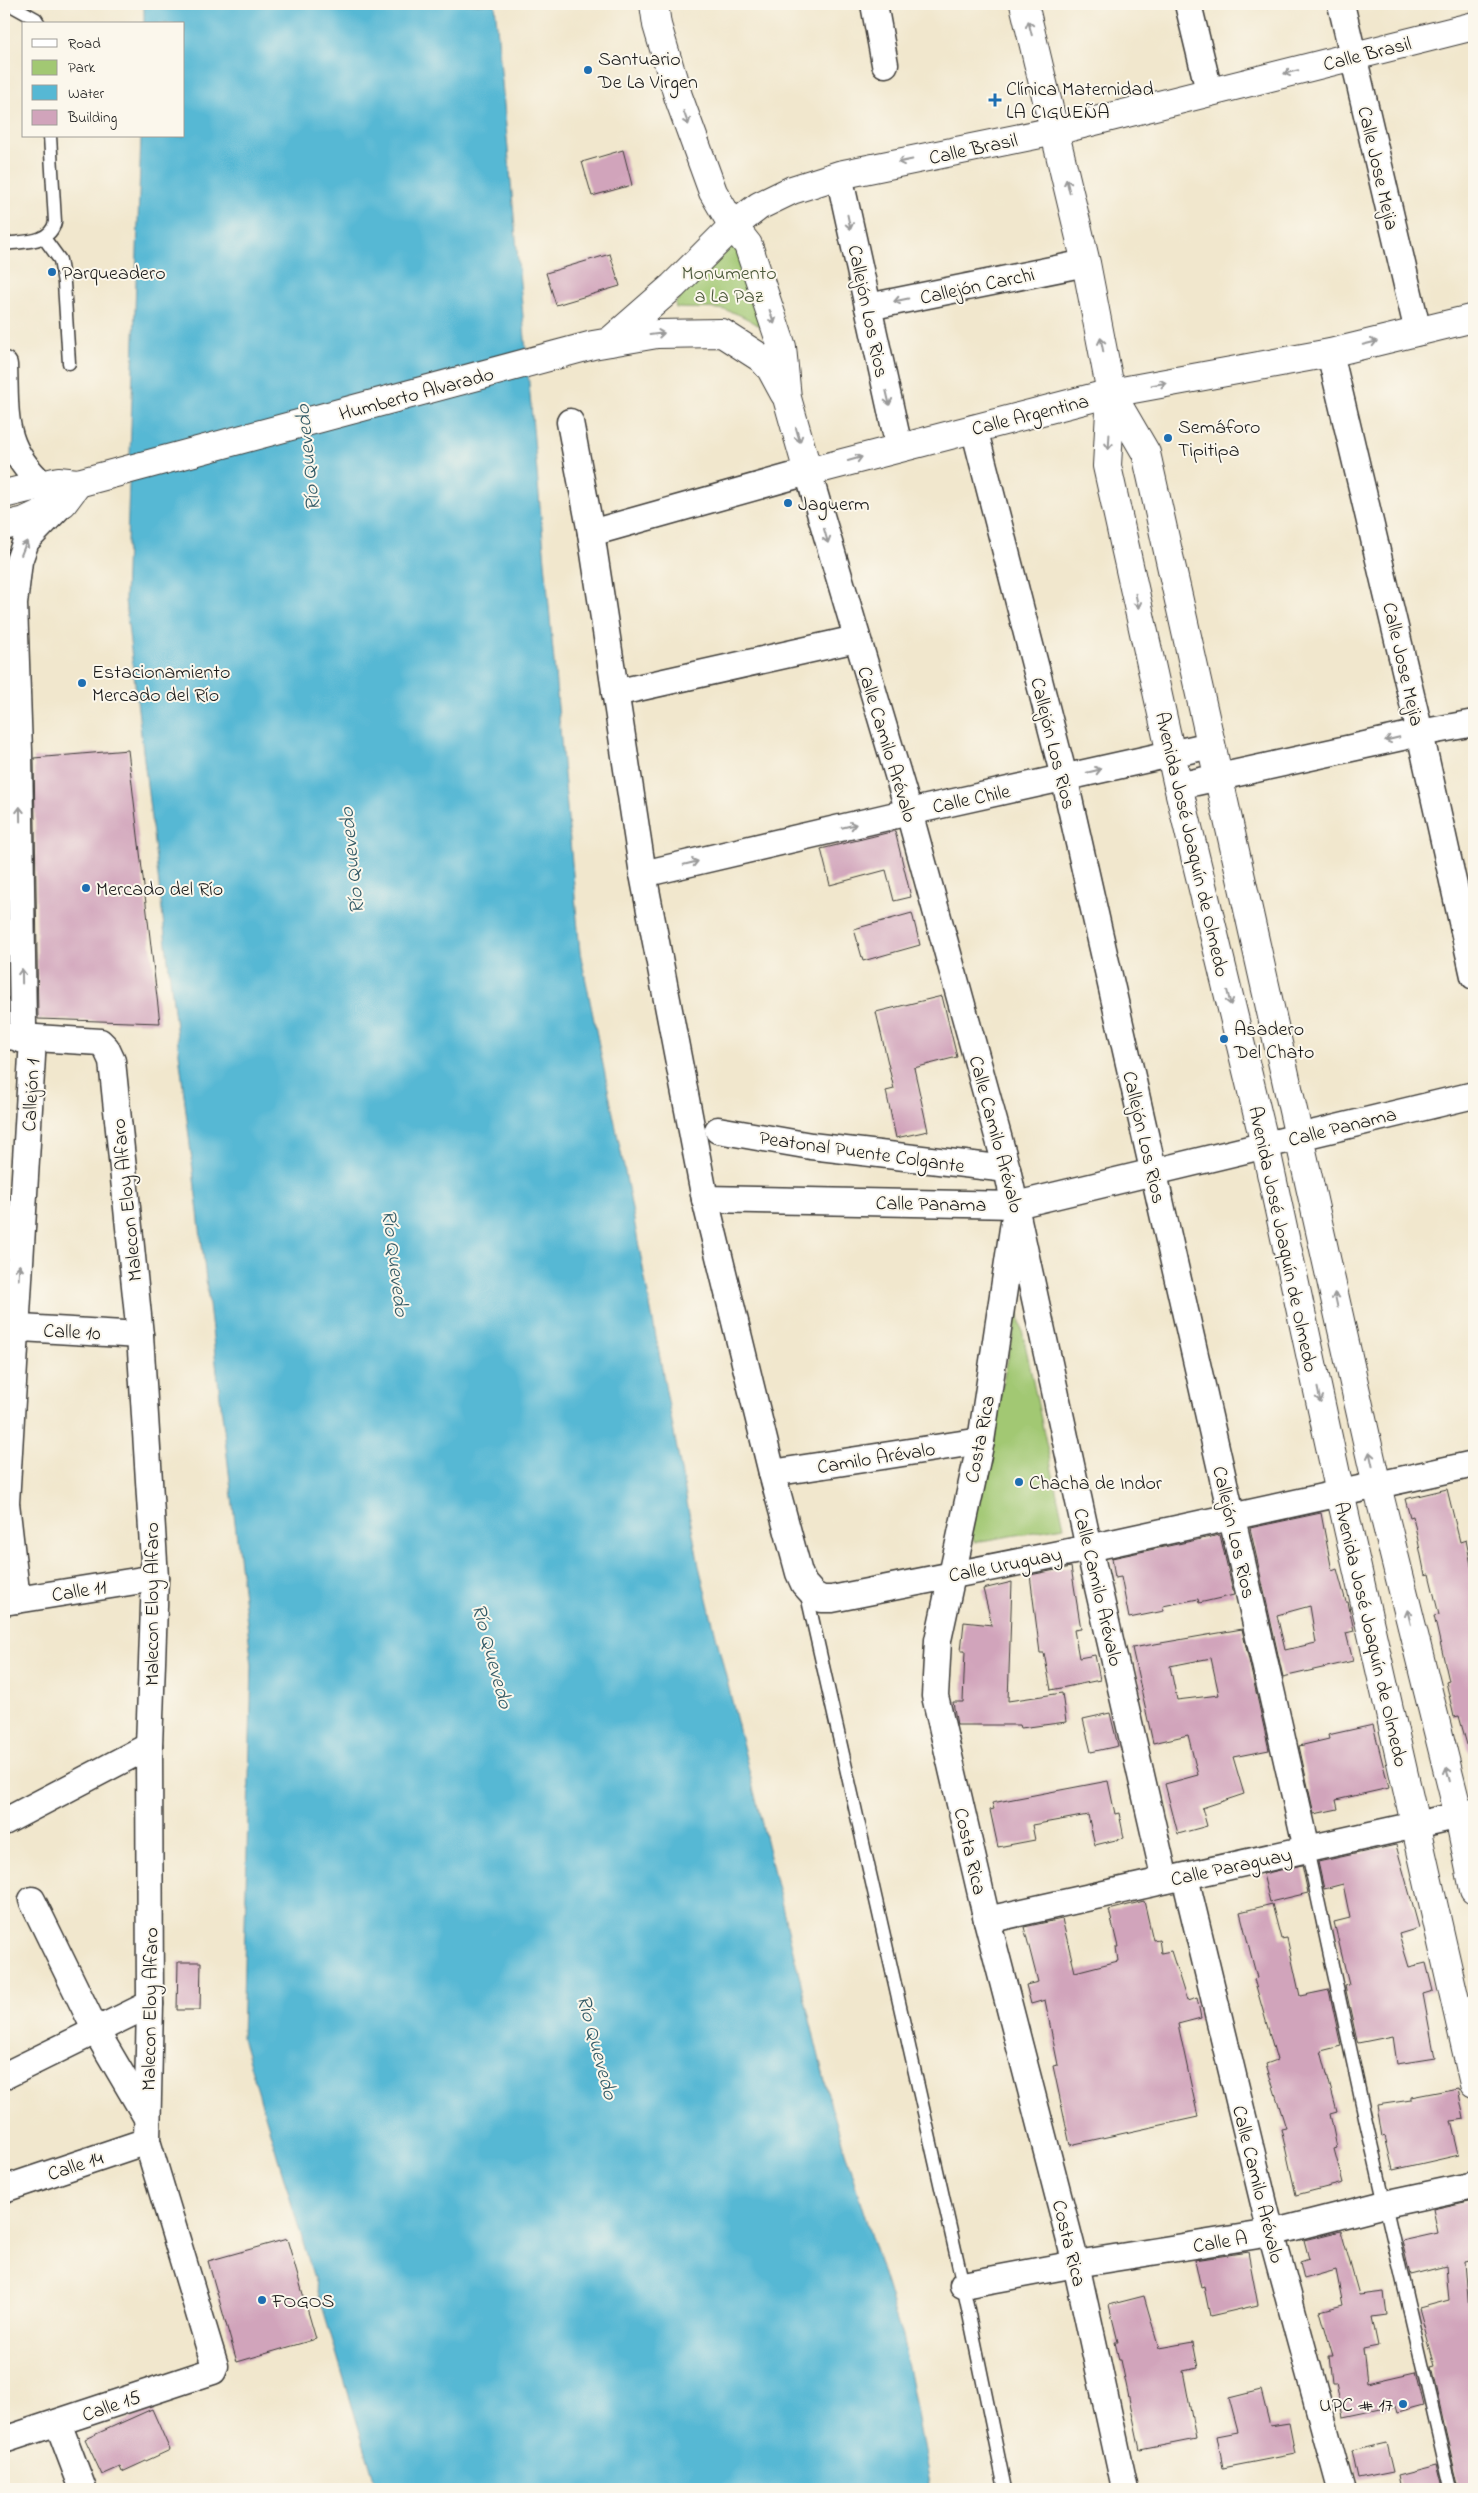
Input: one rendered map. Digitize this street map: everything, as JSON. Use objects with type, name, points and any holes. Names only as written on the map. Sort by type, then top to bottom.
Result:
[{"type":"main road","name":"Calle Camilo Arévalo","points":[[654,4],[657,25],[678,96],[713,192],[732,226],[748,245],[782,347],[787,398],[808,472]]},
{"type":"main road","name":"Avenida José Joaquín de Olmedo","points":[[1024,4],[1086,263],[1112,393],[1108,466],[1178,786],[1265,1145],[1340,1494],[1474,2084]]},
{"type":"main road","name":"Calle Brasil","points":[[601,343],[673,286],[732,226],[760,206],[792,190],[839,175],[1055,131],[1474,26]]},
{"type":"main road","name":"Calle Argentina","points":[[808,472],[1112,393],[1330,353],[1474,318]]},
{"type":"main road","name":"Calle Camilo Arévalo","points":[[601,343],[657,334],[722,333],[761,358],[771,369],[787,398]]},
{"type":"main road","name":"Humberto Alvarado","points":[[78,488],[601,343]]},
{"type":"main road","name":"Avenida José Joaquín de Olmedo","points":[[1112,393],[1146,454],[1211,745],[1220,777],[1377,1486],[1466,1814],[1474,1890]]},
{"type":"main road","points":[[4,494],[58,481],[78,488]]},
{"type":"main road","points":[[4,526],[25,521],[78,488]]},
{"type":"street","points":[[874,4],[885,64]]},
{"type":"street","points":[[1188,4],[1209,92]]},
{"type":"street","name":"Calle Jose Mejia","points":[[1341,4],[1418,332]]},
{"type":"street","name":"Callejón Los Rios","points":[[839,175],[899,447]]},
{"type":"street","name":"Callejón Carchi","points":[[868,307],[1086,263]]},
{"type":"street","name":"Calle Jose Mejia","points":[[1330,353],[1420,733],[1474,976]]},
{"type":"street","points":[[4,365],[6,426],[9,439],[22,462],[43,485]]},
{"type":"street","points":[[570,422],[591,533],[643,874],[706,1199],[772,1473],[804,1584]]},
{"type":"street","name":"Callejón Los Rios","points":[[974,428],[1064,778],[1307,1849]]},
{"type":"street","name":"Calle Argentina","points":[[591,533],[808,472]]},
{"type":"street","name":"Calle Camilo Arévalo","points":[[808,472],[856,639],[909,812],[1007,1170],[1089,1548],[1175,1878],[1341,2489]]},
{"type":"street","points":[[19,1038],[23,1025],[11,782],[14,604],[10,583],[26,541],[78,488]]},
{"type":"street","points":[[615,693],[856,639]]},
{"type":"street","points":[[1178,786],[1474,723]]},
{"type":"street","name":"Calle Chile","points":[[643,874],[909,812],[1211,745]]},
{"type":"street","name":"Malecon Eloy Alfaro","points":[[19,1038],[100,1042],[106,1048],[112,1061],[140,1335],[155,1578],[149,1746],[150,2004],[147,2130]]},
{"type":"street","name":"Callejón 1","points":[[10,1601],[6,1503],[19,1038]]},
{"type":"street","name":"Calle Panama","points":[[706,1199],[1016,1205],[1474,1095]]},
{"type":"street","name":"Peatonal Puente Colgante","points":[[718,1130],[811,1146],[1007,1170]]},
{"type":"street","name":"Costa Rica","points":[[1016,1205],[980,1441],[938,1640],[935,1696],[987,1920],[1076,2264],[1125,2489]]},
{"type":"street","name":"Calle 10","points":[[10,1328],[140,1335]]},
{"type":"street","name":"Camilo Arévalo","points":[[772,1473],[980,1441]]},
{"type":"street","name":"Calle Uruguay","points":[[804,1584],[814,1595],[827,1599],[1089,1548],[1474,1464]]},
{"type":"street","name":"Calle 11","points":[[10,1601],[155,1578]]},
{"type":"street","points":[[4,1822],[149,1746]]},
{"type":"street","name":"Calle Paraguay","points":[[987,1920],[1466,1814]]},
{"type":"street","points":[[32,1900],[147,2130]]},
{"type":"street","points":[[4,2076],[150,2004]]},
{"type":"street","name":"Calle 14","points":[[4,2188],[147,2130]]},
{"type":"street","name":"Calle 15","points":[[4,2440],[212,2371],[215,2366],[147,2130]]},
{"type":"street","name":"Calle A","points":[[963,2285],[1076,2264],[1271,2233],[1386,2204],[1474,2185]]},
{"type":"street","points":[[58,2423],[83,2489]]},
{"type":"lane","points":[[9,4],[36,18],[38,22]]},
{"type":"lane","points":[[4,244],[44,238],[53,231],[55,222],[50,138]]},
{"type":"lane","points":[[44,238],[60,260],[64,283],[69,363]]},
{"type":"lane","points":[[804,1584],[963,2285],[1005,2489]]},
{"type":"lane","points":[[1307,1849],[1451,2489]]},
{"type":"green space","name":"Monumento a La Paz","points":[[741,237],[761,327],[738,314],[720,309],[676,308],[675,303]]},
{"type":"green space","points":[[1018,1311],[1064,1527],[975,1542],[970,1536]]},
{"type":"water","name":"Río Quevedo","points":[[144,4],[495,4],[580,952],[625,1172],[699,1566],[831,2106],[903,2340],[931,2489],[377,2489],[242,2038],[252,1665],[125,600],[141,138],[185,138],[185,22],[144,22]]},
{"type":"building","points":[[623,150],[632,185],[592,196],[582,162]]},
{"type":"building","points":[[610,254],[620,286],[556,305],[546,273]]},
{"type":"building","name":"Mercado del Río","points":[[128,750],[160,1023],[38,1019],[34,758]]},
{"type":"building","points":[[895,831],[911,897],[894,901],[886,870],[830,885],[821,849]]},
{"type":"building","points":[[912,913],[920,945],[863,961],[854,929]]},
{"type":"building","points":[[942,996],[957,1057],[914,1068],[928,1131],[896,1138],[886,1091],[894,1089],[876,1012]]},
{"type":"building","points":[[1447,1489],[1460,1542],[1466,1540],[1474,1580],[1474,1751],[1469,1752],[1459,1716],[1454,1717],[1446,1682],[1449,1681],[1434,1616],[1439,1615],[1429,1574],[1425,1575],[1413,1516],[1410,1517],[1405,1499]]},
{"type":"building","points":[[1321,1513],[1332,1571],[1337,1569],[1346,1602],[1348,1602],[1354,1631],[1346,1633],[1353,1661],[1283,1677],[1250,1528]],"holes":[[[1310,1606],[1316,1643],[1285,1650],[1277,1615]]]},
{"type":"building","points":[[1220,1535],[1234,1595],[1199,1603],[1198,1599],[1163,1606],[1164,1611],[1129,1618],[1121,1577],[1115,1578],[1112,1558]]},
{"type":"building","points":[[1071,1567],[1081,1629],[1074,1630],[1079,1658],[1095,1655],[1100,1680],[1051,1690],[1044,1653],[1040,1653],[1030,1575]]},
{"type":"building","points":[[1012,1582],[1008,1701],[1062,1693],[1066,1722],[1021,1728],[1020,1725],[957,1725],[953,1702],[963,1702],[965,1651],[961,1651],[964,1622],[992,1625],[983,1589]]},
{"type":"building","points":[[1242,1629],[1269,1750],[1233,1757],[1244,1794],[1202,1808],[1207,1826],[1178,1834],[1165,1784],[1198,1775],[1188,1735],[1153,1743],[1132,1648]],"holes":[[[1211,1658],[1219,1695],[1177,1700],[1170,1666]]]},
{"type":"building","points":[[1110,1713],[1118,1746],[1091,1752],[1083,1719]]},
{"type":"building","points":[[1373,1725],[1389,1788],[1336,1800],[1338,1809],[1314,1814],[1299,1746],[1329,1739],[1328,1735]]},
{"type":"building","points":[[1108,1781],[1115,1814],[1119,1813],[1124,1838],[1095,1845],[1088,1815],[1032,1825],[1035,1840],[998,1847],[990,1810],[994,1809],[992,1803]]},
{"type":"building","points":[[1396,1845],[1419,1928],[1399,1934],[1409,1967],[1426,1963],[1433,1991],[1423,1994],[1435,2058],[1397,2064],[1393,2036],[1358,2043],[1357,2041],[1345,1986],[1349,1985],[1334,1922],[1350,1918],[1343,1884],[1324,1889],[1318,1862]]},
{"type":"building","points":[[1302,1865],[1308,1893],[1270,1902],[1263,1874]]},
{"type":"building","points":[[1144,1901],[1153,1940],[1159,1939],[1161,1953],[1171,1951],[1187,2001],[1197,1998],[1201,2018],[1178,2024],[1198,2117],[1070,2145],[1053,2066],[1058,2065],[1045,2000],[1031,2004],[1026,1985],[1038,1982],[1024,1927],[1062,1919],[1075,1972],[1118,1961],[1116,1947],[1118,1947],[1109,1910]]},
{"type":"building","points":[[1272,1904],[1281,1939],[1287,1938],[1300,1996],[1329,1990],[1341,2046],[1321,2051],[1337,2112],[1330,2114],[1337,2148],[1334,2149],[1343,2183],[1296,2195],[1281,2129],[1286,2128],[1266,2064],[1277,2060],[1254,1979],[1257,1978],[1240,1912]]},
{"type":"building","points":[[178,1962],[201,1962],[200,2010],[177,2010]]},
{"type":"building","points":[[1458,2088],[1464,2119],[1451,2121],[1459,2155],[1393,2170],[1385,2136],[1382,2137],[1377,2105],[1411,2100],[1411,2097]]},
{"type":"building","points":[[1474,2200],[1474,2259],[1465,2261],[1470,2324],[1474,2324],[1474,2489],[1459,2489],[1431,2367],[1435,2366],[1419,2308],[1449,2300],[1446,2266],[1410,2275],[1402,2241],[1438,2233],[1433,2209]]},
{"type":"building","points":[[1341,2231],[1359,2295],[1384,2292],[1387,2315],[1372,2317],[1378,2346],[1363,2349],[1367,2383],[1415,2372],[1423,2406],[1397,2413],[1395,2406],[1343,2417],[1336,2384],[1332,2384],[1329,2356],[1333,2356],[1320,2311],[1343,2305],[1336,2270],[1304,2279],[1300,2262],[1309,2259],[1304,2240]]},
{"type":"building","name":"FOGOS","points":[[287,2239],[316,2339],[237,2362],[208,2261]]},
{"type":"building","points":[[1248,2252],[1258,2305],[1210,2316],[1204,2287],[1201,2288],[1195,2260]]},
{"type":"building","points":[[1144,2296],[1159,2348],[1193,2342],[1198,2368],[1183,2371],[1196,2439],[1140,2450],[1121,2360],[1119,2360],[1115,2342],[1118,2342],[1109,2305]]},
{"type":"building","points":[[1261,2390],[1270,2426],[1289,2423],[1295,2454],[1223,2468],[1217,2436],[1238,2432],[1229,2398]]},
{"type":"building","points":[[152,2409],[170,2450],[122,2472],[120,2467],[102,2475],[85,2439]]},
{"type":"building","points":[[1386,2443],[1393,2472],[1358,2479],[1352,2451]]},
{"type":"building","points":[[1437,2465],[1443,2489],[1401,2489],[1398,2475]]},
{"type":"place","name":"Santuario De La Virgen","points":[[588,70]]},
{"type":"place","name":"Clínica Maternidad LA CIGUEÑA","points":[[995,100]]},
{"type":"place","name":"Parqueadero","points":[[52,272]]},
{"type":"place","name":"Semáforo Tipitipa","points":[[1168,438]]},
{"type":"place","name":"Jaguerm","points":[[788,503]]},
{"type":"place","name":"Estacionamiento Mercado del Río","points":[[82,683]]},
{"type":"place","name":"Mercado del Río","points":[[86,888]]},
{"type":"place","name":"Asadero Del Chato","points":[[1224,1039]]},
{"type":"place","name":"Chacha de Indor","points":[[1019,1482]]},
{"type":"place","name":"FOGOS","points":[[262,2300]]},
{"type":"place","name":"UPC # 17","points":[[1403,2404]]}]
